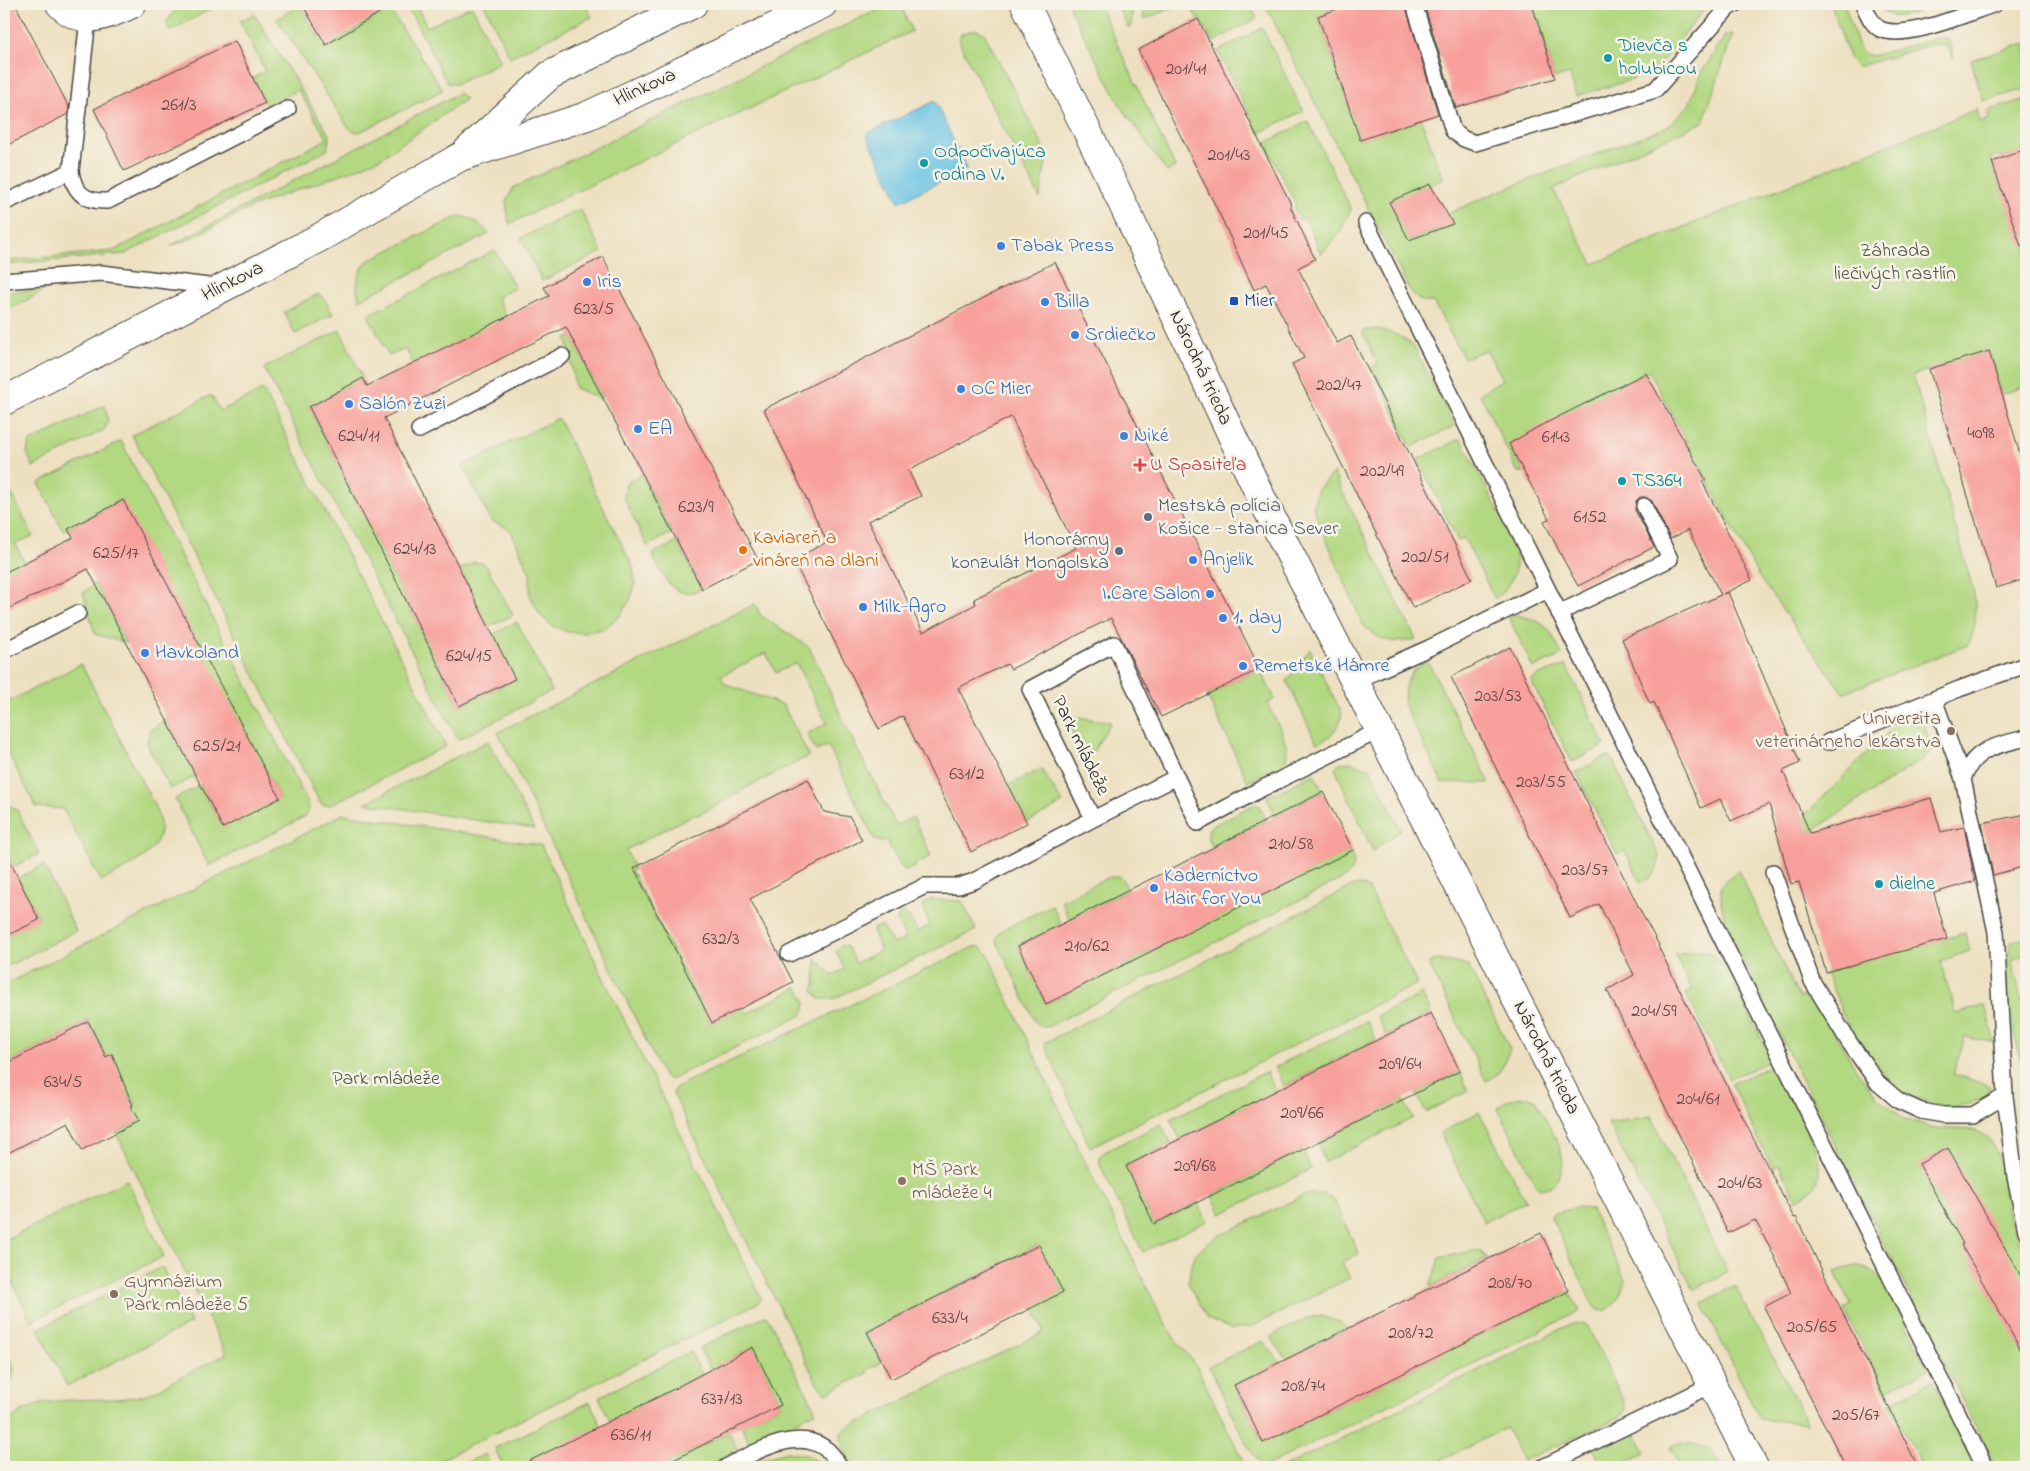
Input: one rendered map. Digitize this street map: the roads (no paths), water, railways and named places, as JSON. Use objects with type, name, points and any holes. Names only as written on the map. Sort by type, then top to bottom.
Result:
[{"type":"street","points":[[60,4],[68,13],[88,19],[132,4]]},
{"type":"street","name":"Hlinkova","points":[[460,157],[550,75],[693,4]]},
{"type":"street","name":"Hlinkova","points":[[4,400],[319,238],[460,157],[587,116],[823,4]]},
{"type":"street","name":"Národná trieda","points":[[1025,4],[1118,194],[1261,498],[1754,1467]]},
{"type":"lane","points":[[1414,4],[1453,131],[1464,139],[1475,143],[1655,90],[1729,7],[1736,4]]},
{"type":"lane","points":[[1863,4],[1868,16],[1878,28],[1893,33],[1908,32],[1995,4]]},
{"type":"lane","points":[[88,19],[71,171],[76,188],[84,196],[94,201],[108,201],[288,110]]},
{"type":"lane","points":[[4,203],[71,171]]},
{"type":"lane","points":[[1366,223],[1654,806],[1985,1467]]},
{"type":"lane","points":[[4,281],[101,273],[221,288]]},
{"type":"lane","points":[[419,430],[562,356]]},
{"type":"lane","points":[[1559,613],[1670,559],[1644,506]]},
{"type":"lane","points":[[1355,681],[1429,648],[1548,590]]},
{"type":"lane","points":[[4,651],[78,613]]},
{"type":"lane","name":"Park mládeže","points":[[1176,777],[1093,819],[1030,689],[1114,644],[1198,823],[1259,790],[1380,730]]},
{"type":"lane","points":[[1828,742],[1934,698],[2026,665]]},
{"type":"lane","points":[[1934,698],[1963,779],[1996,932],[2005,1096],[2015,1177],[2026,1231]]},
{"type":"lane","points":[[1963,779],[1967,766],[1978,755],[1989,748],[2026,738]]},
{"type":"lane","points":[[789,954],[925,886],[959,886],[974,881],[1093,819]]},
{"type":"lane","points":[[1773,872],[1812,981],[1849,1042],[1878,1083],[1899,1102],[1921,1111],[1943,1115],[1973,1115],[2005,1096]]},
{"type":"lane","points":[[1543,1467],[1713,1384]]},
{"type":"lane","points":[[726,1467],[781,1442],[799,1441],[813,1443],[824,1448],[837,1462]]},
{"type":"water","points":[[935,101],[967,169],[899,202],[866,134]]},
{"type":"place","name":"Dievča s holubicou","points":[[1608,58]]},
{"type":"place","name":"Odpočívajúca rodina V.","points":[[924,163]]},
{"type":"place","name":"Tabak Press","points":[[1001,246]]},
{"type":"place","name":"Iris","points":[[587,282]]},
{"type":"place","name":"Mier","points":[[1234,301]]},
{"type":"place","name":"Billa","points":[[1045,302]]},
{"type":"place","name":"Srdiečko","points":[[1075,335]]},
{"type":"place","name":"OC Mier","points":[[961,389]]},
{"type":"place","name":"Salón Zuzi","points":[[349,404]]},
{"type":"place","name":"EA","points":[[638,429]]},
{"type":"place","name":"Niké","points":[[1124,436]]},
{"type":"place","name":"U Spasiteľa","points":[[1140,465]]},
{"type":"place","name":"TS364","points":[[1622,481]]},
{"type":"place","name":"Mestská polícia Košice - stanica Sever","points":[[1148,517]]},
{"type":"place","name":"Kaviareň a vináreň na dlani","points":[[743,550]]},
{"type":"place","name":"Honorárny konzulát Mongolska","points":[[1119,551]]},
{"type":"place","name":"Anjelik","points":[[1193,560]]},
{"type":"place","name":"I.Care Salon","points":[[1210,594]]},
{"type":"place","name":"Milk-Agro","points":[[863,607]]},
{"type":"place","name":"1. day","points":[[1223,618]]},
{"type":"place","name":"Havkoland","points":[[145,653]]},
{"type":"place","name":"Remetské Hámre","points":[[1243,666]]},
{"type":"place","name":"Univerzita veterinárneho lekárstva","points":[[1951,731]]},
{"type":"place","name":"dielne","points":[[1879,884]]},
{"type":"place","name":"Kaderníctvo Hair for You","points":[[1154,888]]},
{"type":"place","name":"MŠ Park mládeže 4","points":[[902,1181]]},
{"type":"place","name":"Gymnázium Park mládeže 5","points":[[114,1294]]},
{"type":"park label","name":"Záhrada liečivých rastlín","points":[[1895,262]]}]
